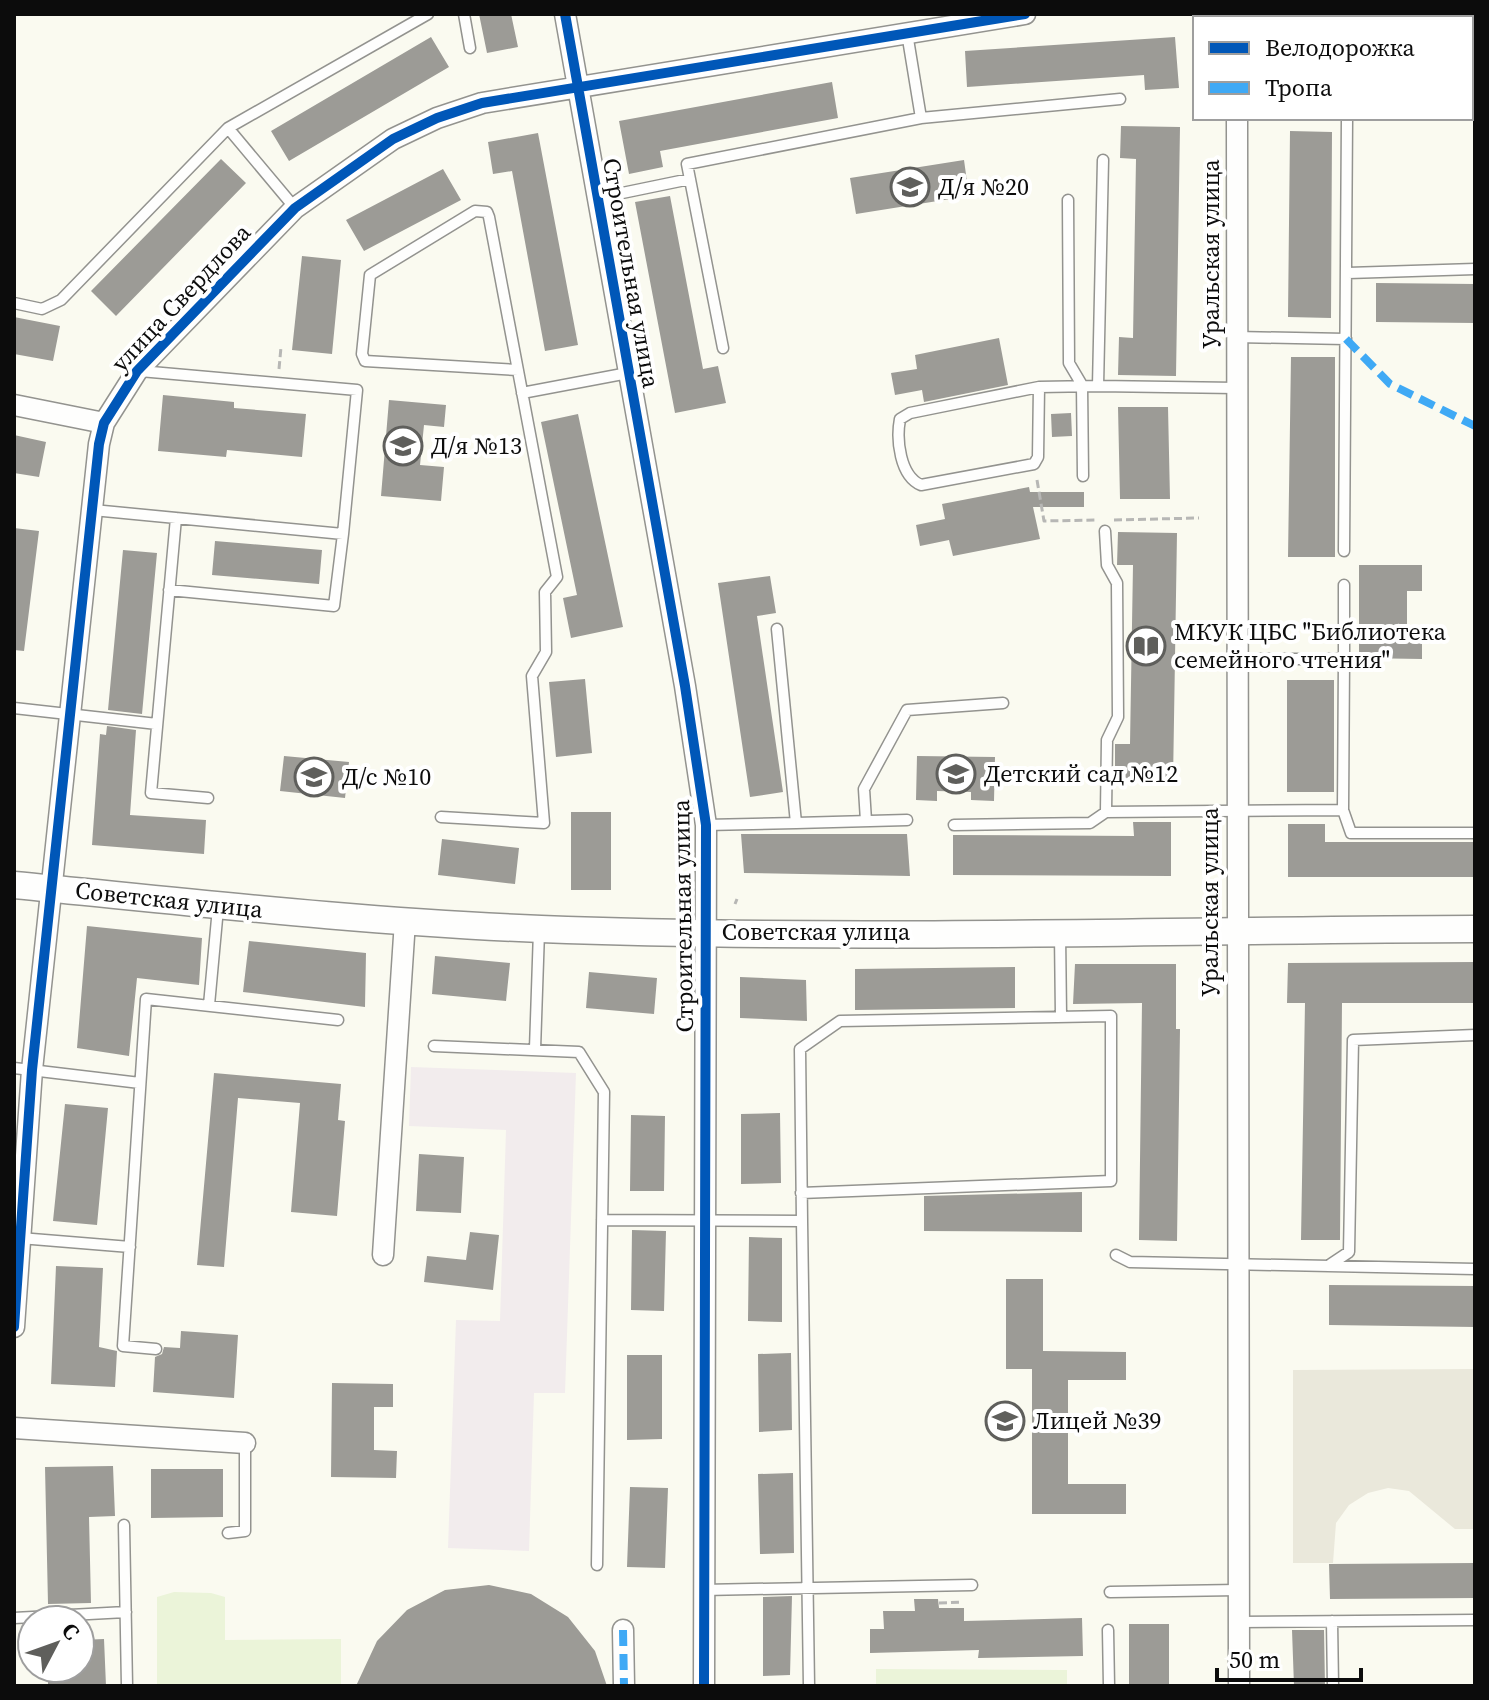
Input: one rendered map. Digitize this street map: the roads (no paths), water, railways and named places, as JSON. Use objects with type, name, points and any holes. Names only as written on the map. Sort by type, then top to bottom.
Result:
[{"type":"street","name":"Строительная улица","points":[[565,14],[685,686],[706,825],[704,1686]]},
{"type":"street","name":"улица Свердлова","points":[[14,1327],[23,1069],[51,889],[104,423],[137,371],[295,208],[393,139],[437,118],[482,103],[1025,14]]},
{"type":"street","name":"Уральская улица","points":[[1237,120],[1235,812],[1239,1686]]},
{"type":"street","points":[[14,405],[104,423]]},
{"type":"street","name":"Советская улица","points":[[14,885],[218,906],[539,929],[707,933],[1475,929]]},
{"type":"street","points":[[383,1255],[405,921]]},
{"type":"street","points":[[14,1428],[245,1443]]},
{"type":"street","points":[[623,1630],[624,1686]]},
{"type":"lane","points":[[14,303],[42,309],[61,300],[228,128],[428,14]]},
{"type":"lane","points":[[464,14],[470,48]]},
{"type":"lane","points":[[907,33],[921,118]]},
{"type":"lane","points":[[723,348],[687,164],[921,118],[1120,99]]},
{"type":"lane","points":[[1344,551],[1347,120]]},
{"type":"lane","points":[[228,128],[295,208]]},
{"type":"lane","points":[[1098,386],[1103,160]]},
{"type":"lane","points":[[597,198],[690,179]]},
{"type":"lane","points":[[1068,200],[1069,363],[1082,385],[1083,476]]},
{"type":"lane","points":[[441,817],[544,823],[532,676],[546,652],[545,592],[557,577],[522,393],[518,370],[489,217],[484,210],[475,211],[370,275],[362,354],[365,361],[518,370]]},
{"type":"lane","points":[[1348,273],[1475,269]]},
{"type":"lane","points":[[1236,337],[1346,339]]},
{"type":"lane","points":[[137,371],[357,390],[334,606],[169,590]]},
{"type":"lane","points":[[522,393],[628,373]]},
{"type":"lane","points":[[1039,387],[1038,457],[1034,464],[921,485],[911,481],[905,472],[898,430],[900,419],[910,413],[1039,387],[1236,388]]},
{"type":"lane","points":[[93,510],[343,534]]},
{"type":"lane","points":[[176,518],[151,793],[208,798]]},
{"type":"lane","points":[[1105,531],[1107,565],[1117,583],[1118,717],[1107,740],[1106,812]]},
{"type":"lane","points":[[1344,585],[1343,810],[1351,833],[1475,833]]},
{"type":"lane","points":[[777,629],[796,823]]},
{"type":"lane","points":[[1236,659],[1344,659]]},
{"type":"lane","points":[[866,821],[864,789],[907,710],[1003,703]]},
{"type":"lane","points":[[14,708],[157,724]]},
{"type":"lane","points":[[954,825],[1090,823],[1106,812],[1343,810]]},
{"type":"lane","points":[[706,825],[907,820]]},
{"type":"lane","points":[[209,1005],[218,906]]},
{"type":"lane","points":[[535,1049],[539,929]]},
{"type":"lane","points":[[1060,932],[1061,1016]]},
{"type":"lane","points":[[156,1349],[123,1346],[146,999],[338,1020]]},
{"type":"lane","points":[[801,1193],[1111,1181],[1111,1016],[840,1021],[800,1049],[801,1193],[809,1686]]},
{"type":"lane","points":[[1331,1264],[1349,1252],[1353,1040],[1475,1035]]},
{"type":"lane","points":[[434,1046],[579,1052],[604,1092],[597,1565]]},
{"type":"lane","points":[[23,1069],[140,1083]]},
{"type":"lane","points":[[602,1220],[802,1221]]},
{"type":"lane","points":[[17,1238],[130,1247]]},
{"type":"lane","points":[[1116,1255],[1130,1262],[1475,1269]]},
{"type":"lane","points":[[228,1533],[245,1531],[245,1443]]},
{"type":"lane","points":[[124,1525],[127,1686]]},
{"type":"lane","points":[[703,1590],[972,1585]]},
{"type":"lane","points":[[1110,1592],[1238,1590]]},
{"type":"lane","points":[[14,1618],[126,1612]]},
{"type":"lane","points":[[1238,1622],[1475,1620]]},
{"type":"lane","points":[[1332,1621],[1333,1686]]},
{"type":"lane","points":[[1108,1630],[1109,1686]]},
{"type":"place","name":"Д/я №20","points":[[910,187]]},
{"type":"place","name":"Д/я №13","points":[[403,446]]},
{"type":"place","name":"МКУК ЦБС \"Библиотека семейного чтения\"","points":[[1146,646]]},
{"type":"place","name":"Детский сад №12","points":[[956,774]]},
{"type":"place","name":"Д/с №10","points":[[314,777]]},
{"type":"place","name":"Лицей №39","points":[[1005,1421]]}]
